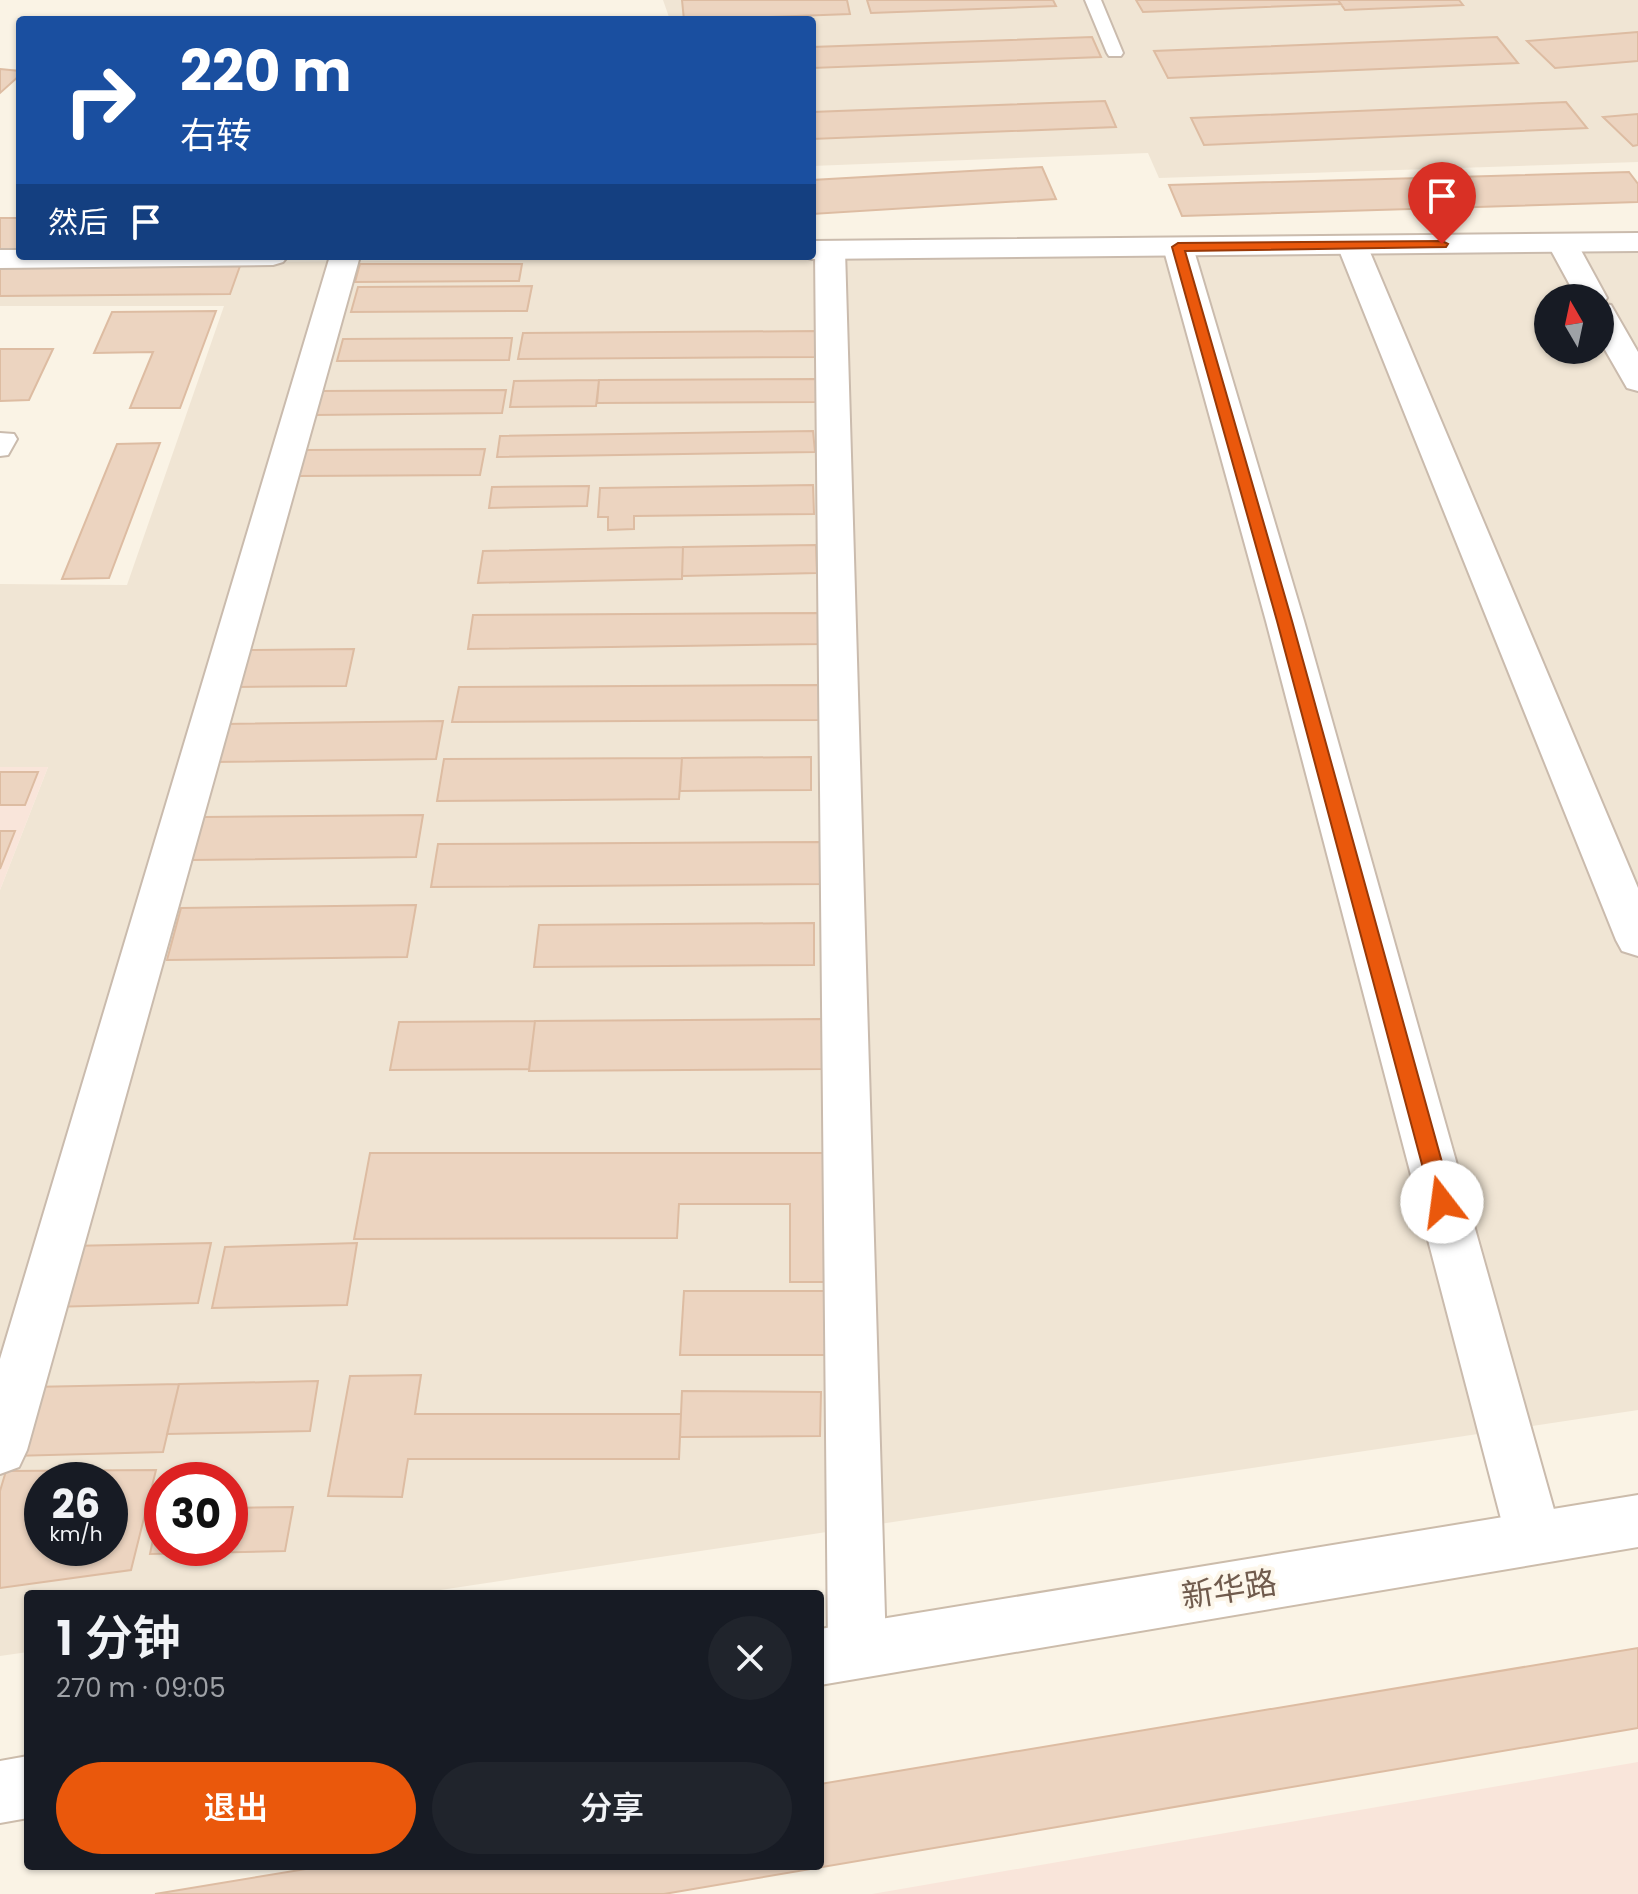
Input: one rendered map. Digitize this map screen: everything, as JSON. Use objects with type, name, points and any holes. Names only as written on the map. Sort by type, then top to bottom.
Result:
[{"type":"street","points":[[839,1654],[821,250],[1638,242]]},
{"type":"street","points":[[1562,243],[1584,284]]},
{"type":"street","points":[[1352,245],[1638,940]]},
{"type":"street","points":[[1178,247],[1289,637],[1534,1538]]},
{"type":"street","points":[[0,1450],[344,260]]},
{"type":"street","points":[[1614,337],[1638,381]]},
{"type":"street","name":"新华路","points":[[839,1654],[1638,1521]]},
{"type":"street","points":[[0,1792],[24,1788]]},
{"type":"lane","points":[[1093,0],[1115,53]]},
{"type":"lane","points":[[0,439],[6,439],[0,450]]},
{"type":"shaded area","points":[[663,0],[1638,0],[1638,162],[1159,178],[1148,153],[816,166],[816,16],[669,16]]},
{"type":"shaded area","points":[[1638,251],[1638,1410],[441,1590],[24,1590],[24,1653],[0,1656],[0,890],[48,767],[0,767],[0,584],[127,585],[224,306],[0,306],[0,264],[816,260],[816,258]]},
{"type":"shaded area","points":[[0,767],[48,767],[0,890]]},
{"type":"shaded area","points":[[1638,1762],[1638,1894],[872,1894]]},
{"type":"building","points":[[682,0],[847,0],[850,14],[795,16],[684,16]]},
{"type":"building","points":[[867,0],[1053,0],[1056,6],[871,13]]},
{"type":"building","points":[[1136,0],[1338,0],[1341,4],[1143,12]]},
{"type":"building","points":[[1338,0],[1459,0],[1463,5],[1345,10]]},
{"type":"building","points":[[1638,32],[1638,61],[1555,68],[1527,41]]},
{"type":"building","points":[[1092,37],[1101,57],[816,68],[816,47]]},
{"type":"building","points":[[1497,37],[1518,63],[1168,78],[1154,51]]},
{"type":"building","points":[[0,69],[16,71],[16,79],[0,93]]},
{"type":"building","points":[[1105,101],[1116,127],[816,139],[816,112]]},
{"type":"building","points":[[1566,102],[1587,128],[1204,145],[1191,118]]},
{"type":"building","points":[[1638,114],[1638,145],[1633,146],[1603,117]]},
{"type":"building","points":[[1042,167],[1056,199],[816,214],[816,180]]},
{"type":"building","points":[[1629,172],[1638,184],[1638,202],[1182,216],[1169,185]]},
{"type":"building","points":[[0,218],[16,218],[16,252],[0,253]]},
{"type":"building","points":[[360,264],[522,264],[519,281],[355,282]]},
{"type":"building","points":[[240,266],[230,294],[0,296],[0,268]]},
{"type":"building","points":[[532,286],[527,311],[351,312],[358,287]]},
{"type":"building","points":[[216,311],[180,408],[130,408],[153,352],[94,353],[112,312]]},
{"type":"building","points":[[818,331],[818,357],[518,359],[523,333]]},
{"type":"building","points":[[512,338],[509,360],[337,361],[343,339]]},
{"type":"building","points":[[0,349],[53,349],[29,400],[0,401]]},
{"type":"building","points":[[816,379],[817,402],[597,403],[599,380]]},
{"type":"building","points":[[599,380],[596,406],[510,407],[514,381]]},
{"type":"building","points":[[506,390],[502,413],[315,415],[322,391]]},
{"type":"building","points":[[813,431],[815,452],[497,457],[500,436]]},
{"type":"building","points":[[160,443],[109,578],[62,579],[117,444]]},
{"type":"building","points":[[485,449],[480,475],[298,476],[306,450]]},
{"type":"building","points":[[813,485],[814,514],[634,516],[634,529],[608,530],[608,517],[598,517],[600,488]]},
{"type":"building","points":[[589,486],[587,506],[489,508],[492,487]]},
{"type":"building","points":[[816,545],[817,573],[682,576],[683,547]]},
{"type":"building","points":[[683,547],[682,579],[478,583],[483,551]]},
{"type":"building","points":[[821,613],[822,644],[468,649],[473,615]]},
{"type":"building","points":[[354,649],[346,686],[236,687],[247,650]]},
{"type":"building","points":[[820,685],[821,720],[452,722],[459,687]]},
{"type":"building","points":[[443,721],[436,759],[214,762],[225,724]]},
{"type":"building","points":[[811,757],[811,790],[680,791],[682,758]]},
{"type":"building","points":[[682,758],[679,799],[437,801],[444,759]]},
{"type":"building","points":[[0,772],[38,772],[25,805],[0,805]]},
{"type":"building","points":[[423,815],[416,857],[192,860],[204,817]]},
{"type":"building","points":[[0,831],[15,831],[0,869]]},
{"type":"building","points":[[823,842],[823,884],[431,887],[438,844]]},
{"type":"building","points":[[416,905],[407,957],[167,960],[181,908]]},
{"type":"building","points":[[814,923],[814,965],[534,967],[539,925]]},
{"type":"building","points":[[822,1019],[823,1069],[529,1071],[535,1021]]},
{"type":"building","points":[[535,1021],[529,1069],[390,1070],[399,1022]]},
{"type":"building","points":[[370,1153],[824,1153],[824,1282],[790,1282],[790,1204],[679,1204],[677,1238],[354,1239]]},
{"type":"building","points":[[211,1243],[198,1303],[51,1307],[69,1246]]},
{"type":"building","points":[[357,1243],[347,1305],[212,1308],[225,1247]]},
{"type":"building","points":[[684,1291],[838,1291],[839,1355],[680,1355]]},
{"type":"building","points":[[421,1375],[415,1414],[681,1414],[679,1459],[408,1459],[402,1497],[328,1496],[350,1376]]},
{"type":"building","points":[[318,1381],[310,1431],[167,1434],[179,1384]]},
{"type":"building","points":[[179,1384],[163,1452],[12,1456],[30,1387]]},
{"type":"building","points":[[682,1391],[821,1392],[820,1436],[680,1437]]},
{"type":"building","points":[[128,1470],[144,1470],[144,1518],[131,1570],[0,1588],[0,1491],[6,1471],[24,1471],[24,1566],[128,1566]]},
{"type":"building","points":[[293,1507],[285,1551],[248,1552],[248,1508]]},
{"type":"building","points":[[1638,1648],[1638,1728],[824,1867],[824,1783]]},
{"type":"building","points":[[300,1870],[805,1870],[664,1894],[155,1894]]},
{"type":"route","points":[[1442,244],[1178,247],[1285,621],[1442,1202]]}]
